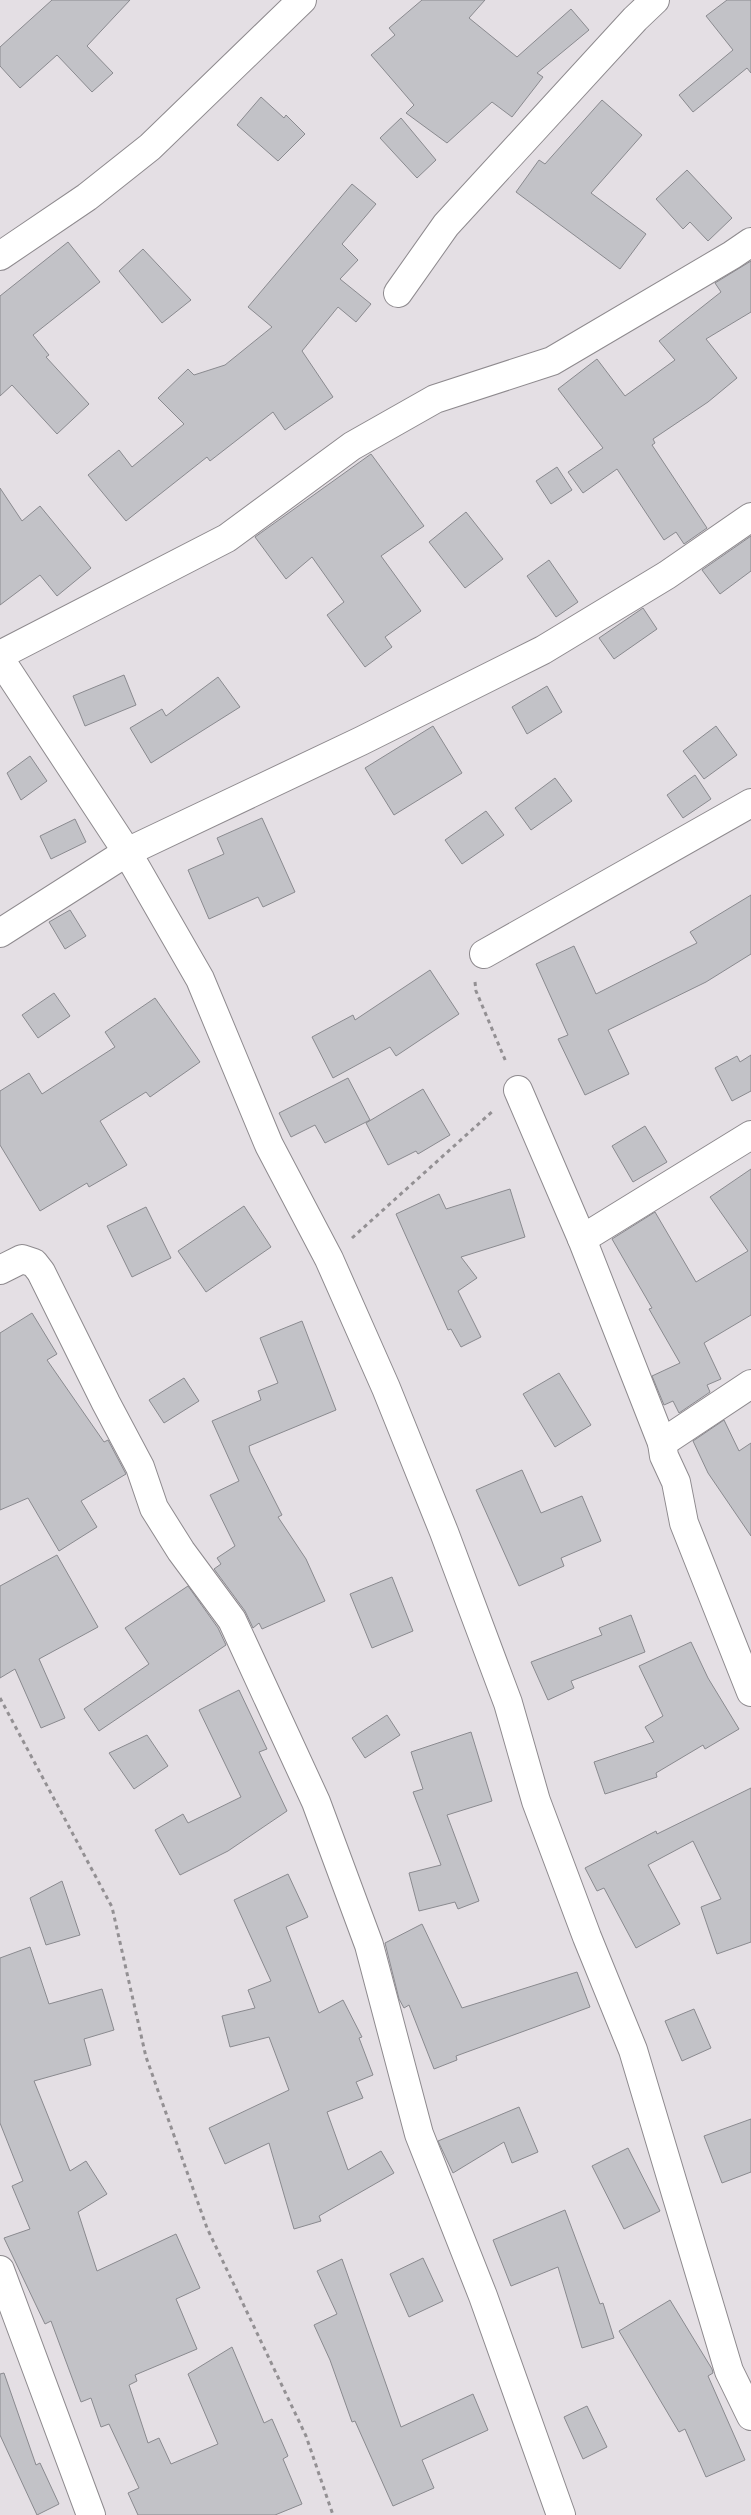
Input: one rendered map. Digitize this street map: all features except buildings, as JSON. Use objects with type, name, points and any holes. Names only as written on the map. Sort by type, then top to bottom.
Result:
[{"type":"street","points":[[0,256],[88,197],[150,147],[302,0]]},
{"type":"street","points":[[398,293],[446,225],[635,18],[655,0]]},
{"type":"street","points":[[0,655],[226,538],[352,446],[435,399],[552,361],[732,256],[751,242]]},
{"type":"street","points":[[0,933],[127,852],[361,741],[543,650],[667,575],[751,516]]},
{"type":"street","points":[[0,659],[127,852],[200,979],[269,1145],[329,1259],[386,1388],[444,1532],[508,1703],[536,1801],[632,2050],[729,2371],[751,2416]]},
{"type":"street","points":[[484,954],[751,803]]},
{"type":"street","points":[[518,1090],[582,1239],[662,1443],[664,1456],[676,1482],[684,1523],[751,1692]]},
{"type":"street","points":[[582,1239],[751,1135]]},
{"type":"street","points":[[0,1270],[22,1259],[34,1263],[41,1272],[106,1404],[140,1467],[154,1508],[181,1551],[232,1620],[316,1802],[369,1945],[419,2134],[483,2296],[561,2515]]},
{"type":"street","points":[[662,1443],[751,1384]]},
{"type":"street","points":[[0,2270],[91,2515]]},
{"type":"path","points":[[329,1259],[476,1125],[518,1090],[476,991],[475,972],[484,954]]},
{"type":"path","points":[[0,1698],[112,1907],[146,2057],[207,2228],[306,2436],[333,2515]]}]
